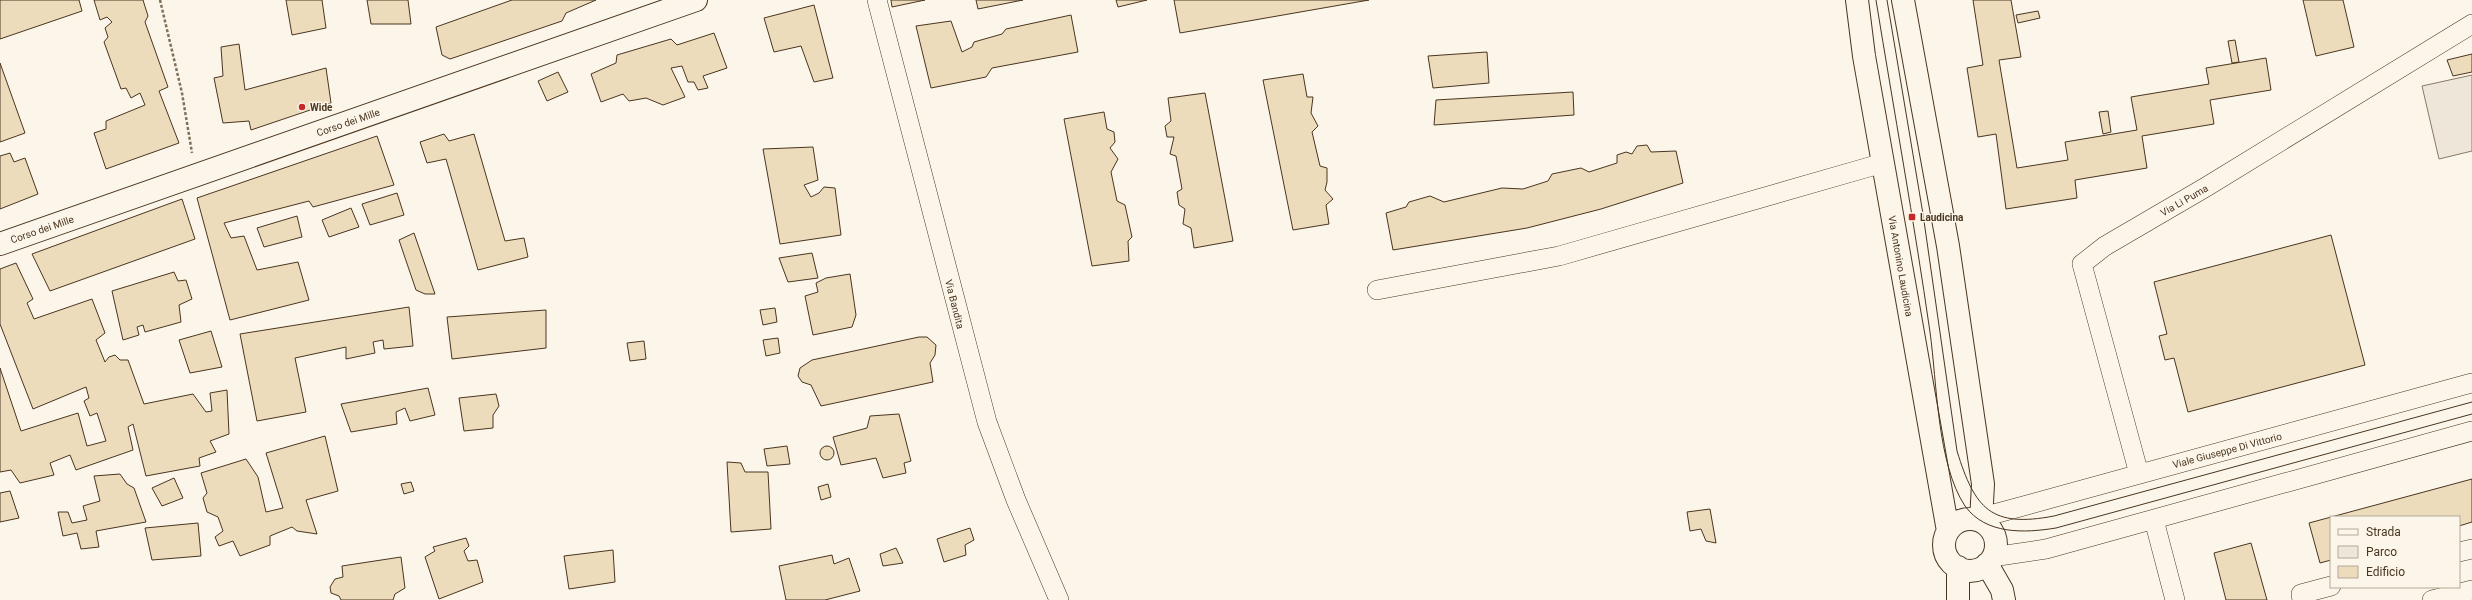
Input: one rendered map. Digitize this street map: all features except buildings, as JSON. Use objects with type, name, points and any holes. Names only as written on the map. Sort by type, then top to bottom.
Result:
[{"type":"street","name":"Corso dei Mille","points":[[0,244],[696,0]]},
{"type":"street","name":"Via Bandita","points":[[877,0],[987,422],[1016,500],[1059,600]]},
{"type":"street","name":"Via Antonino Laudicina","points":[[1856,0],[1883,163],[1948,531]]},
{"type":"street","points":[[1903,0],[1948,246],[1983,484],[1982,522],[1995,537],[1995,549],[1989,560]]},
{"type":"street","name":"Via Li Puma","points":[[2138,474],[2082,264],[2105,246],[2206,187],[2472,24]]},
{"type":"street","points":[[1377,290],[1559,256],[1883,163]]},
{"type":"street","name":"Viale Giuseppe Di Vittorio","points":[[1982,522],[1994,514],[2472,383]]},
{"type":"street","points":[[1982,522],[1963,520],[1948,531],[1945,550],[1948,558],[1958,567],[1970,570],[1989,560],[2046,549],[2472,431]]},
{"type":"street","points":[[2154,520],[2175,600]]},
{"type":"street","points":[[2460,552],[2472,549]]},
{"type":"street","points":[[1989,560],[2002,590],[2004,600]]},
{"type":"street","points":[[1958,567],[1958,600]]},
{"type":"street","points":[[2302,600],[2301,594],[2330,586]]},
{"type":"street","points":[[2432,600],[2472,590]]},
{"type":"path","points":[[160,0],[182,93],[195,175]]},
{"type":"green space","points":[[2472,75],[2472,151],[2439,159],[2422,86]]},
{"type":"tram line","points":[[1876,0],[1924,290],[1943,446],[1956,489],[1965,506],[1984,522],[2007,530],[2032,531],[2056,528],[2472,414]]},
{"type":"tram line","points":[[1887,0],[1923,214],[1957,451],[1971,487],[1979,500],[1989,510],[2000,516],[2015,519],[2032,519],[2054,516],[2472,402]]},
{"type":"place","name":"Wide","points":[[302,107]]},
{"type":"place","name":"Laudicina","points":[[1912,217]]}]
